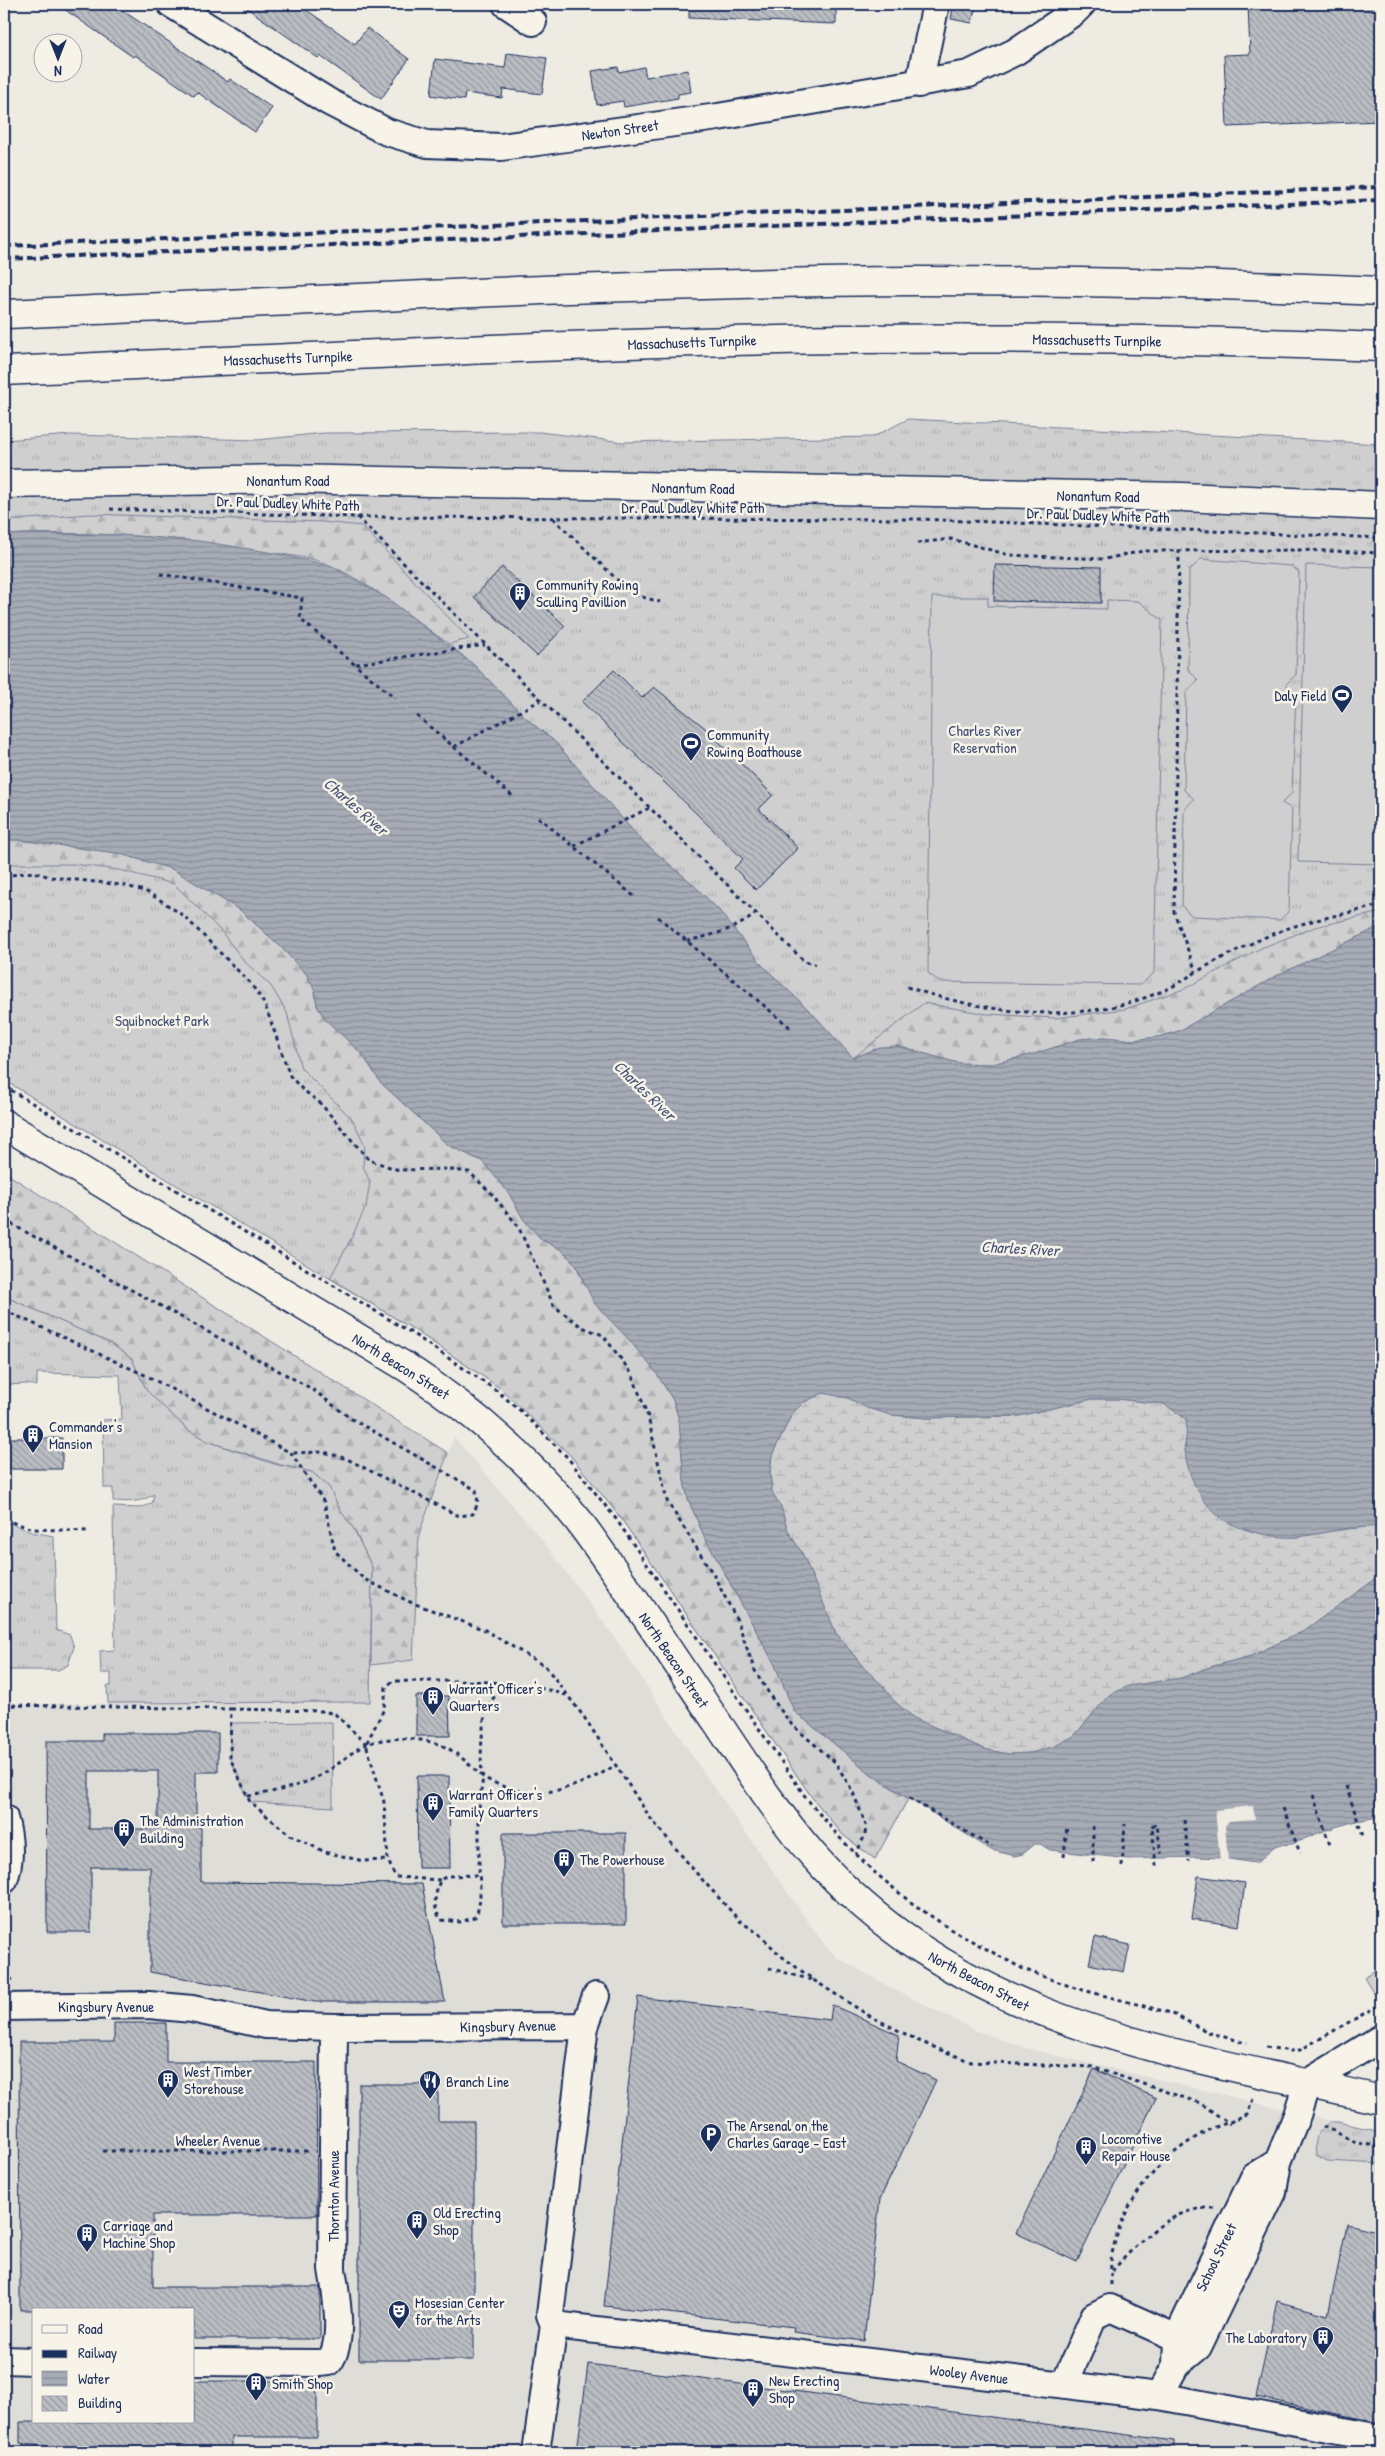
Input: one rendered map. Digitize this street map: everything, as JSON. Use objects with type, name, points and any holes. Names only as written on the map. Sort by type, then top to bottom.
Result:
[{"type":"main road","points":[[4,314],[596,288],[839,282],[1078,282],[1381,290]]},
{"type":"main road","name":"Massachusetts Turnpike","points":[[4,371],[601,345],[841,339],[1168,340],[1381,348]]},
{"type":"main road","name":"Nonantum Road","points":[[4,484],[285,479],[1143,496],[1381,506]]},
{"type":"main road","name":"North Beacon Street","points":[[4,1124],[406,1367],[456,1401],[502,1438],[543,1479],[578,1520],[765,1793],[801,1840],[851,1893],[918,1948],[988,1988],[1071,2023],[1130,2041],[1381,2100]]},
{"type":"street","name":"Newton Street","points":[[171,4],[329,102],[387,132],[427,144],[501,147],[718,117],[969,74],[1015,52],[1074,12],[1082,4]]},
{"type":"street","points":[[506,4],[533,22]]},
{"type":"street","points":[[919,84],[936,4]]},
{"type":"street","points":[[4,1818],[9,1833],[9,1850],[4,1880]]},
{"type":"street","name":"Kingsbury Avenue","points":[[11,1996],[192,2009],[266,2025],[334,2027],[585,2026]]},
{"type":"street","points":[[536,2452],[554,2324],[550,2315],[585,2026],[596,1996]]},
{"type":"street","name":"Thornton Avenue","points":[[195,2362],[329,2362],[335,2354],[337,2339],[336,2303],[332,2269],[334,2027]]},
{"type":"street","points":[[1306,2083],[1381,2038]]},
{"type":"street","name":"School Street","points":[[1158,2396],[1176,2365],[1198,2347],[1273,2192],[1278,2162],[1297,2115],[1306,2083]]},
{"type":"street","name":"School Street","points":[[1176,2365],[1177,2338],[1254,2177],[1278,2162]]},
{"type":"street","points":[[1064,2385],[1094,2316],[1110,2308],[1177,2338]]},
{"type":"street","name":"Wooley Avenue","points":[[554,2324],[1158,2396],[1381,2438]]},
{"type":"street","points":[[4,2360],[32,2361]]},
{"type":"path","name":"Dr. Paul Dudley White Path","points":[[104,508],[357,517],[918,520],[1381,538]]},
{"type":"path","points":[[357,517],[805,962],[815,964]]},
{"type":"path","points":[[553,518],[632,594],[660,602]]},
{"type":"path","points":[[917,543],[952,539],[1009,555],[1105,559],[1143,551],[1179,550],[1381,553]]},
{"type":"path","points":[[1179,550],[1174,912],[1196,972]]},
{"type":"path","points":[[160,574],[302,598],[300,618],[395,698]]},
{"type":"path","points":[[355,664],[486,645]]},
{"type":"path","points":[[454,747],[541,700]]},
{"type":"path","points":[[417,716],[516,798]]},
{"type":"path","points":[[574,846],[649,808]]},
{"type":"path","points":[[538,817],[635,897]]},
{"type":"path","points":[[4,876],[33,872],[51,877],[122,885],[145,891],[160,900],[184,916],[252,985],[265,1005],[283,1062],[290,1076],[302,1089],[320,1103],[369,1160],[399,1170],[444,1169],[470,1172],[491,1193],[518,1226],[554,1306],[582,1327],[602,1335],[632,1374],[648,1418],[667,1501],[691,1536],[734,1614],[754,1669],[773,1700],[792,1725],[835,1762],[852,1790],[866,1824],[865,1835],[856,1854]]},
{"type":"path","points":[[907,987],[949,1001],[996,1010],[1050,1013],[1090,1010],[1124,1004],[1160,992],[1268,936],[1308,922],[1381,905]]},
{"type":"path","points":[[687,941],[709,936],[748,920],[756,913]]},
{"type":"path","points":[[658,917],[792,1029]]},
{"type":"path","points":[[4,1220],[312,1389],[350,1418],[476,1490],[478,1503],[473,1514],[458,1516],[347,1458],[324,1452],[291,1453]]},
{"type":"path","points":[[4,1310],[147,1376],[291,1453],[324,1502],[335,1551],[364,1579],[410,1602],[485,1630],[546,1668],[567,1695],[651,1819],[740,1922],[759,1934],[780,1955],[815,1981],[868,2015],[919,2041],[971,2062],[1092,2067],[1200,2103],[1230,2124]]},
{"type":"path","points":[[4,1520],[34,1529],[87,1531]]},
{"type":"path","points":[[366,1744],[384,1709],[386,1687],[393,1681],[492,1682],[548,1689],[567,1695]]},
{"type":"path","points":[[440,1880],[434,1900],[435,1911],[441,1920],[461,1922],[475,1917],[479,1910],[479,1807],[483,1777],[481,1770],[481,1745],[487,1707],[506,1684]]},
{"type":"path","points":[[4,1706],[231,1708],[323,1711],[335,1714],[366,1744],[384,1802],[388,1860],[395,1877],[440,1880],[447,1876],[479,1875]]},
{"type":"path","points":[[231,1708],[230,1758],[250,1802],[290,1835],[325,1852],[363,1861],[388,1860]]},
{"type":"path","points":[[248,1796],[274,1792],[307,1782],[325,1773],[366,1744],[408,1738],[433,1742],[449,1748],[483,1777],[496,1785],[521,1791],[557,1792],[583,1783],[616,1766]]},
{"type":"path","points":[[1379,1776],[1381,1784]]},
{"type":"path","points":[[1346,1786],[1363,1836]]},
{"type":"path","points":[[1313,1795],[1330,1845]]},
{"type":"path","points":[[909,1798],[992,1847]]},
{"type":"path","points":[[1283,1808],[1300,1853]]},
{"type":"path","points":[[1184,1820],[1189,1861]]},
{"type":"path","points":[[1093,1822],[1093,1862]]},
{"type":"path","points":[[1064,1857],[1067,1824]]},
{"type":"path","points":[[1122,1866],[1125,1824]]},
{"type":"path","points":[[1156,1866],[1152,1826],[1157,1824],[1161,1854]]},
{"type":"path","points":[[769,1968],[815,1981]]},
{"type":"path","points":[[4,1972],[11,1996]]},
{"type":"path","points":[[1300,2050],[1381,2004]]},
{"type":"path","points":[[1111,2290],[1112,2255],[1120,2229],[1133,2201],[1148,2178],[1184,2145],[1207,2131],[1230,2124],[1247,2114],[1253,2099]]},
{"type":"path","points":[[1323,2126],[1358,2143],[1381,2147]]},
{"type":"path","name":"Wheeler Avenue","points":[[103,2151],[333,2151]]},
{"type":"path","points":[[1112,2271],[1147,2235],[1169,2220],[1203,2208],[1219,2208]]},
{"type":"shaded area","points":[[454,1437],[539,1536],[616,1639],[699,1766],[826,1947],[838,1958],[895,1990],[977,2031],[1033,2050],[1381,2132],[1381,2452],[59,2452],[4,2444],[4,1704],[370,1702],[371,1665],[413,1660],[419,1534]]},
{"type":"green space","name":"Charles River Reservation","points":[[908,419],[1381,444],[1381,926],[1250,991],[853,1058],[813,1014],[762,965],[718,909],[694,885],[642,841],[554,741],[528,720],[475,666],[449,644],[416,621],[30,534],[4,535],[4,440],[71,435],[257,440],[324,433],[539,432],[623,442],[873,437]]},
{"type":"green space","points":[[89,514],[323,522],[362,526],[469,639],[449,644],[363,583],[332,566],[308,558],[201,542],[135,536],[70,533],[4,535],[4,521]]},
{"type":"green space","points":[[1201,559],[1291,566],[1299,572],[1296,675],[1286,684],[1296,694],[1292,793],[1282,803],[1292,809],[1289,911],[1280,920],[1192,916],[1182,906],[1184,810],[1194,799],[1184,790],[1186,693],[1198,680],[1188,669],[1189,571]]},
{"type":"green space","name":"Daly Field","points":[[1306,565],[1381,567],[1381,864],[1298,862]]},
{"type":"green space","points":[[932,597],[988,597],[988,606],[1107,609],[1107,600],[1138,601],[1162,620],[1154,973],[1140,985],[940,982],[928,973]]},
{"type":"green space","name":"Squibnocket Park","points":[[4,840],[19,840],[117,853],[172,869],[576,1265],[721,1568],[747,1614],[871,1774],[908,1799],[875,1859],[843,1835],[811,1796],[620,1517],[570,1455],[525,1410],[500,1388],[413,1329],[4,1080]]},
{"type":"green space","points":[[4,840],[19,840],[117,853],[172,869],[240,910],[280,946],[307,975],[315,991],[317,1006],[326,1020],[362,1054],[381,1083],[448,1145],[482,1161],[508,1192],[524,1220],[542,1240],[562,1250],[576,1265],[584,1284],[655,1371],[673,1400],[679,1420],[684,1481],[688,1499],[704,1536],[775,1665],[794,1711],[871,1774],[908,1799],[875,1859],[843,1835],[811,1796],[620,1517],[570,1455],[500,1388],[413,1329],[330,1278],[366,1206],[370,1182],[363,1166],[365,1145],[352,1119],[301,1068],[287,1013],[271,986],[245,962],[220,930],[174,884],[119,870],[73,864],[4,864]]},
{"type":"green space","points":[[1381,912],[1381,926],[1278,975],[1179,1031],[1158,1037],[1133,1040],[1105,1037],[1080,1039],[1034,1054],[992,1064],[958,1063],[897,1046],[853,1058],[924,1003],[987,1014],[1055,1018],[1125,1009],[1184,989],[1261,948],[1315,927]]},
{"type":"green space","points":[[4,1172],[448,1453],[419,1534],[413,1660],[371,1665],[372,1567],[354,1529],[340,1510],[329,1487],[312,1472],[281,1465],[207,1441],[187,1429],[147,1391],[132,1359],[110,1343],[4,1296]]},
{"type":"green space","points":[[4,1296],[110,1343],[132,1359],[147,1391],[187,1429],[207,1441],[274,1464],[312,1472],[329,1487],[340,1510],[354,1529],[372,1567],[370,1702],[108,1703],[107,1686],[111,1686],[111,1673],[101,1673],[100,1651],[115,1650],[113,1507],[141,1508],[152,1503],[154,1494],[135,1501],[113,1501],[113,1488],[104,1488],[103,1420],[122,1419],[120,1375],[37,1373],[37,1386],[27,1384],[4,1385]]},
{"type":"green space","points":[[823,1393],[848,1398],[867,1408],[892,1415],[926,1418],[1019,1416],[1092,1399],[1117,1399],[1164,1404],[1186,1419],[1188,1434],[1184,1448],[1216,1514],[1238,1526],[1258,1533],[1317,1533],[1381,1525],[1381,1575],[1302,1632],[1251,1656],[1210,1667],[1181,1678],[1129,1686],[1109,1695],[1074,1736],[1053,1747],[1031,1753],[1008,1754],[984,1749],[914,1718],[893,1700],[883,1686],[864,1668],[836,1633],[802,1553],[788,1531],[781,1507],[772,1492],[770,1474],[772,1455],[792,1414],[804,1402]]},
{"type":"green space","points":[[4,1523],[11,1523],[31,1532],[54,1536],[56,1630],[70,1635],[74,1647],[68,1665],[58,1670],[4,1670]]},
{"type":"green space","points":[[332,1722],[333,1807],[250,1802],[230,1758],[230,1723]]},
{"type":"green space","points":[[1381,1967],[1381,2005],[1364,1977]]},
{"type":"green space","points":[[1331,2122],[1381,2132],[1381,2164],[1327,2161],[1316,2155],[1316,2139],[1322,2129]]},
{"type":"water","name":"Charles River","points":[[4,535],[121,535],[199,541],[274,553],[331,566],[387,598],[475,666],[528,720],[554,741],[642,841],[694,885],[718,909],[762,965],[813,1014],[853,1058],[880,1047],[897,1046],[958,1063],[992,1064],[1034,1054],[1080,1039],[1105,1037],[1133,1040],[1158,1037],[1179,1031],[1278,975],[1381,926],[1381,1525],[1289,1537],[1266,1535],[1232,1524],[1211,1509],[1195,1486],[1185,1454],[1186,1419],[1164,1404],[1117,1399],[1092,1399],[1019,1416],[926,1418],[892,1415],[867,1408],[848,1398],[823,1393],[804,1402],[792,1414],[772,1455],[770,1474],[772,1492],[781,1507],[788,1531],[802,1553],[836,1633],[864,1668],[883,1686],[893,1700],[914,1718],[984,1749],[1008,1754],[1031,1753],[1053,1747],[1074,1736],[1109,1695],[1129,1686],[1181,1678],[1210,1667],[1251,1656],[1302,1632],[1381,1575],[1381,1817],[1348,1823],[1293,1844],[1278,1845],[1255,1863],[1223,1858],[1196,1857],[1129,1859],[1050,1850],[1040,1844],[1035,1844],[1023,1854],[1015,1856],[991,1850],[871,1774],[794,1711],[775,1665],[704,1536],[688,1499],[684,1481],[679,1420],[673,1400],[655,1371],[594,1303],[576,1265],[562,1250],[542,1240],[524,1220],[508,1192],[482,1161],[448,1145],[381,1083],[362,1054],[326,1020],[317,1006],[315,991],[307,975],[280,946],[240,910],[172,869],[117,853],[19,840],[4,840]]},
{"type":"pier","points":[[1253,1806],[1255,1819],[1229,1821],[1225,1826],[1228,1861],[1220,1860],[1215,1810]]},
{"type":"building","points":[[57,4],[113,4],[228,82],[230,79],[272,108],[255,132],[197,92],[194,96],[135,55],[133,57]]},
{"type":"building","points":[[241,4],[298,4],[355,44],[367,28],[409,59],[381,99]]},
{"type":"building","points":[[689,4],[836,4],[836,24],[689,18]]},
{"type":"building","points":[[954,4],[976,4],[972,23],[951,19]]},
{"type":"building","points":[[1248,4],[1381,4],[1381,121],[1227,127],[1224,55],[1250,54]]},
{"type":"building","points":[[507,53],[547,58],[542,94],[503,89],[502,98],[465,93],[464,100],[431,95],[435,59],[505,68]]},
{"type":"building","points":[[618,67],[619,72],[644,67],[646,77],[688,70],[691,92],[678,94],[678,98],[624,107],[623,101],[597,105],[592,71]]},
{"type":"building","points":[[995,565],[1101,567],[1101,603],[994,601]]},
{"type":"building","name":"Community Rowing Sculling Pavillion","points":[[502,567],[565,626],[537,656],[474,597]]},
{"type":"building","name":"Community Rowing Boathouse","points":[[614,670],[642,698],[654,687],[705,728],[773,795],[759,809],[798,848],[756,890],[734,868],[743,859],[582,702]]},
{"type":"building","name":"Commander's Mansion","points":[[4,1438],[62,1438],[62,1469],[4,1469]]},
{"type":"building","name":"Warrant Officer's Quarters","points":[[416,1696],[449,1696],[450,1736],[416,1736]]},
{"type":"building","points":[[102,1733],[218,1733],[218,1772],[196,1772],[196,1827],[201,1827],[201,1882],[422,1884],[445,2002],[315,2002],[150,1972],[150,1867],[91,1867],[91,1932],[47,1932],[46,1741],[102,1741]],"holes":[[[89,1771],[158,1771],[158,1829],[89,1829]]]},
{"type":"building","name":"Warrant Officer's Family Quarters","points":[[417,1776],[449,1776],[450,1868],[418,1868]]},
{"type":"building","name":"The Powerhouse","points":[[503,1833],[626,1833],[626,1924],[503,1924]]},
{"type":"building","points":[[1198,1876],[1245,1883],[1239,1926],[1192,1919]]},
{"type":"building","points":[[1095,1937],[1130,1945],[1124,1972],[1089,1964]]},
{"type":"building","name":"The Arsenal on the Charles Garage - East","points":[[638,1997],[830,2020],[832,2005],[899,2035],[896,2061],[936,2080],[880,2199],[864,2341],[793,2332],[794,2327],[604,2306]]},
{"type":"building","points":[[114,2023],[166,2023],[166,2062],[316,2062],[317,2215],[153,2215],[153,2287],[320,2287],[320,2339],[195,2339],[195,2308],[32,2308],[32,2310],[20,2310],[19,2042],[114,2042]]},
{"type":"building","name":"Locomotive Repair House","points":[[1094,2069],[1156,2098],[1077,2262],[1016,2233]]},
{"type":"building","name":"Old Erecting Shop","points":[[359,2084],[438,2084],[438,2121],[474,2121],[474,2360],[359,2360]]},
{"type":"building","name":"The Laboratory","points":[[1347,2224],[1381,2232],[1381,2423],[1256,2397],[1277,2301],[1328,2315]]},
{"type":"building","name":"New Erecting Shop","points":[[588,2364],[1174,2441],[1174,2452],[577,2452]]},
{"type":"building","name":"Smith Shop","points":[[195,2381],[317,2381],[317,2437],[232,2437],[232,2452],[78,2452],[20,2443],[20,2422],[32,2422],[32,2424],[195,2424]]},
{"type":"railway","points":[[4,246],[1381,187]]},
{"type":"railway","points":[[4,259],[1381,200]]},
{"type":"place","name":"Community Rowing Sculling Pavillion","points":[[520,612]]},
{"type":"place","name":"Daly Field","points":[[1342,714]]},
{"type":"place","name":"Community Rowing Boathouse","points":[[691,762]]},
{"type":"place","name":"Commander's Mansion","points":[[33,1454]]},
{"type":"place","name":"Warrant Officer's Quarters","points":[[433,1716]]},
{"type":"place","name":"Warrant Officer's Family Quarters","points":[[433,1822]]},
{"type":"place","name":"The Administration Building","points":[[124,1848]]},
{"type":"place","name":"The Powerhouse","points":[[564,1878]]},
{"type":"place","name":"West Timber Storehouse","points":[[168,2099]]},
{"type":"place","name":"Branch Line","points":[[430,2100]]},
{"type":"place","name":"The Arsenal on the Charles Garage - East","points":[[711,2153]]},
{"type":"place","name":"Locomotive Repair House","points":[[1086,2166]]},
{"type":"place","name":"Old Erecting Shop","points":[[417,2240]]},
{"type":"place","name":"Carriage and Machine Shop","points":[[87,2253]]},
{"type":"place","name":"Mosesian Center for the Arts","points":[[399,2330]]},
{"type":"place","name":"The Laboratory","points":[[1323,2356]]},
{"type":"place","name":"Smith Shop","points":[[256,2402]]},
{"type":"place","name":"New Erecting Shop","points":[[753,2408]]}]
